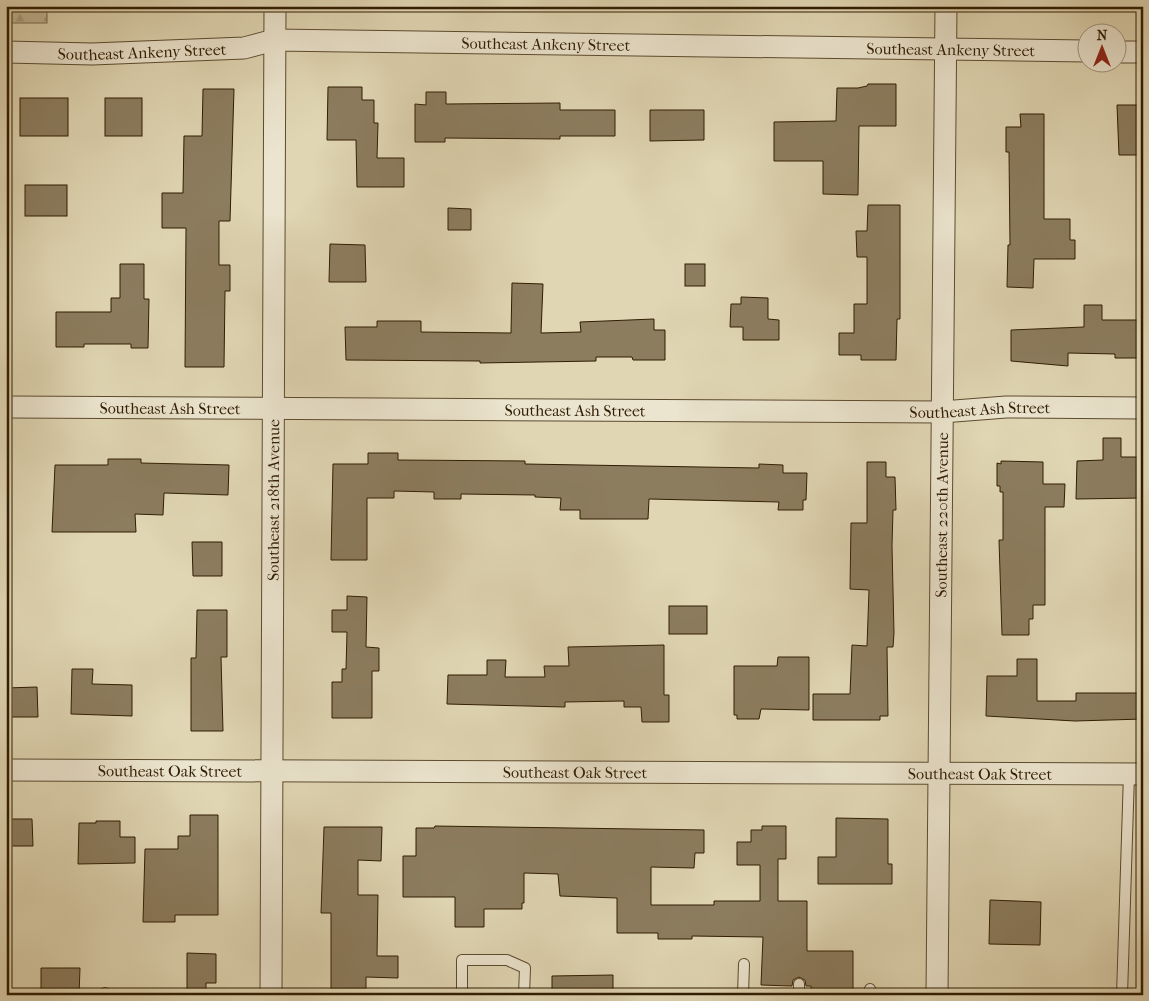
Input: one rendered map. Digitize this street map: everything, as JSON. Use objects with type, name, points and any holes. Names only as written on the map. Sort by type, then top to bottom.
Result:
[{"type":"street","name":"Southeast 218th Avenue","points":[[270,995],[275,6]]},
{"type":"street","name":"Southeast 220th Avenue","points":[[937,995],[946,6]]},
{"type":"street","name":"Southeast Ankeny Street","points":[[6,52],[92,54],[244,48],[274,40],[1076,52]]},
{"type":"street","points":[[1126,52],[1143,52]]},
{"type":"street","name":"Southeast Ash Street","points":[[6,407],[942,412],[1006,407],[1143,408]]},
{"type":"street","name":"Southeast Oak Street","points":[[6,770],[1136,774]]},
{"type":"lane","points":[[1122,995],[1136,774]]},
{"type":"lane","points":[[462,995],[462,960],[507,960],[525,968],[524,995]]},
{"type":"lane","points":[[743,995],[744,964]]},
{"type":"lane","points":[[799,984],[799,995]]},
{"type":"green space","points":[[6,6],[47,6],[47,23],[6,23]]},
{"type":"building","points":[[868,84],[896,84],[896,126],[859,126],[858,195],[823,194],[823,161],[774,161],[774,122],[836,121],[837,88],[858,88]]},
{"type":"building","points":[[328,87],[362,87],[362,100],[374,100],[374,123],[378,123],[377,158],[404,158],[404,187],[357,187],[356,140],[327,140]]},
{"type":"building","points":[[203,89],[234,89],[230,221],[219,221],[219,265],[230,265],[230,291],[225,291],[224,367],[185,367],[186,228],[162,228],[162,193],[183,193],[184,136],[202,136]]},
{"type":"building","points":[[426,92],[446,92],[446,104],[560,103],[560,110],[615,110],[615,136],[560,136],[560,139],[445,138],[445,142],[415,142],[415,104],[426,105]]},
{"type":"building","points":[[20,98],[68,98],[68,136],[20,136]]},
{"type":"building","points":[[105,98],[142,98],[142,136],[105,136]]},
{"type":"building","points":[[1117,105],[1143,105],[1143,155],[1119,155]]},
{"type":"building","points":[[650,110],[704,110],[704,140],[650,141]]},
{"type":"building","points":[[1020,114],[1044,114],[1044,219],[1070,219],[1070,240],[1075,240],[1075,259],[1034,259],[1033,288],[1007,287],[1008,245],[1010,245],[1009,152],[1006,152],[1006,127],[1021,127]]},
{"type":"building","points":[[25,185],[67,185],[67,216],[25,216]]},
{"type":"building","points":[[868,205],[900,205],[900,319],[897,319],[896,360],[861,360],[861,355],[839,355],[839,333],[854,333],[854,304],[867,304],[867,257],[857,257],[856,231],[867,231]]},
{"type":"building","points":[[448,208],[471,209],[471,230],[448,230]]},
{"type":"building","points":[[330,244],[365,245],[366,282],[329,282]]},
{"type":"building","points":[[120,264],[144,264],[144,299],[149,299],[148,348],[131,348],[131,344],[84,344],[84,347],[56,347],[56,312],[111,312],[111,298],[120,298]]},
{"type":"building","points":[[685,264],[705,264],[705,286],[685,286]]},
{"type":"building","points":[[512,283],[543,284],[541,333],[581,332],[580,322],[654,319],[654,330],[665,330],[665,360],[633,360],[632,357],[596,357],[596,361],[480,363],[480,361],[346,360],[345,327],[377,327],[377,321],[421,321],[421,332],[511,333]]},
{"type":"building","points":[[741,297],[768,298],[768,319],[779,320],[779,340],[743,340],[743,327],[730,327],[731,304],[741,304]]},
{"type":"building","points":[[1084,305],[1102,305],[1102,320],[1143,320],[1143,358],[1115,358],[1115,354],[1068,353],[1068,366],[1011,361],[1011,330],[1084,327]]},
{"type":"building","points":[[1103,438],[1121,438],[1121,457],[1143,457],[1143,498],[1076,499],[1077,461],[1103,460]]},
{"type":"building","points":[[368,453],[398,453],[398,460],[525,461],[525,464],[759,468],[759,464],[783,465],[783,473],[807,473],[806,500],[803,500],[803,510],[778,510],[779,502],[649,499],[648,519],[580,519],[580,510],[560,510],[561,498],[535,497],[535,495],[461,494],[461,499],[434,499],[434,492],[394,491],[394,498],[367,498],[367,560],[331,560],[333,464],[368,464]]},
{"type":"building","points":[[108,459],[141,459],[141,463],[229,465],[228,495],[164,493],[163,515],[135,514],[136,532],[52,532],[55,465],[108,465]]},
{"type":"building","points":[[1001,461],[1043,462],[1043,484],[1065,484],[1064,507],[1045,507],[1045,605],[1033,605],[1033,619],[1029,619],[1029,635],[1002,635],[999,540],[1003,540],[1003,492],[1000,492],[1000,486],[997,486],[997,463],[1001,464]]},
{"type":"building","points":[[867,462],[886,462],[886,477],[895,477],[896,510],[893,510],[892,546],[894,633],[893,647],[887,647],[888,716],[880,716],[880,720],[813,720],[813,694],[850,694],[852,645],[867,646],[869,590],[850,589],[851,523],[867,523]]},
{"type":"building","points":[[192,542],[222,542],[222,576],[193,576]]},
{"type":"building","points":[[347,596],[367,597],[366,647],[379,648],[379,671],[372,671],[372,718],[332,718],[332,682],[342,682],[342,669],[346,669],[347,632],[332,632],[332,610],[347,610]]},
{"type":"building","points":[[669,606],[707,606],[707,634],[669,634]]},
{"type":"building","points":[[197,610],[227,610],[227,657],[221,657],[223,731],[191,731],[191,658],[196,658]]},
{"type":"building","points":[[664,645],[664,695],[669,695],[669,722],[642,722],[641,707],[624,707],[624,701],[565,702],[565,707],[447,704],[448,675],[487,675],[487,660],[506,660],[505,677],[545,677],[544,666],[569,666],[568,647]]},
{"type":"building","points":[[778,657],[809,657],[809,710],[761,709],[759,719],[737,719],[737,715],[734,715],[734,666],[777,666]]},
{"type":"building","points":[[1017,659],[1037,659],[1037,701],[1076,701],[1076,693],[1143,693],[1143,719],[1075,721],[986,716],[987,676],[1017,676]]},
{"type":"building","points":[[72,669],[93,669],[92,684],[132,685],[132,716],[71,714]]},
{"type":"building","points":[[37,687],[38,717],[6,717],[6,688]]},
{"type":"building","points":[[190,815],[218,815],[218,915],[175,915],[175,922],[143,922],[145,849],[178,849],[178,836],[190,836]]},
{"type":"building","points":[[836,818],[888,819],[888,864],[892,864],[892,884],[818,884],[818,857],[836,857]]},
{"type":"building","points":[[6,819],[32,819],[33,846],[6,846]]},
{"type":"building","points":[[96,821],[120,821],[120,837],[135,837],[135,863],[78,864],[79,823],[96,823]]},
{"type":"building","points":[[435,826],[704,830],[704,853],[695,853],[694,868],[651,867],[651,905],[714,905],[714,901],[760,901],[760,865],[737,865],[737,842],[751,842],[751,830],[762,830],[762,826],[786,826],[786,859],[778,859],[778,901],[807,901],[807,951],[853,951],[853,995],[811,995],[811,986],[806,986],[805,980],[799,977],[793,980],[792,986],[761,985],[763,937],[692,936],[692,939],[658,939],[658,933],[617,933],[617,898],[560,896],[558,874],[524,873],[524,903],[522,903],[522,909],[484,909],[484,927],[455,927],[455,897],[403,897],[403,856],[416,856],[416,828],[434,828]]},
{"type":"building","points":[[324,827],[382,827],[381,861],[358,860],[358,895],[378,895],[377,956],[398,956],[398,978],[366,977],[366,989],[331,989],[331,913],[321,913]]},
{"type":"building","points":[[990,900],[1041,902],[1040,945],[989,944]]},
{"type":"building","points":[[187,953],[216,954],[216,983],[206,983],[206,995],[187,995]]},
{"type":"building","points":[[41,968],[80,968],[79,995],[41,995]]},
{"type":"building","points":[[613,975],[613,995],[552,995],[552,976]]}]
